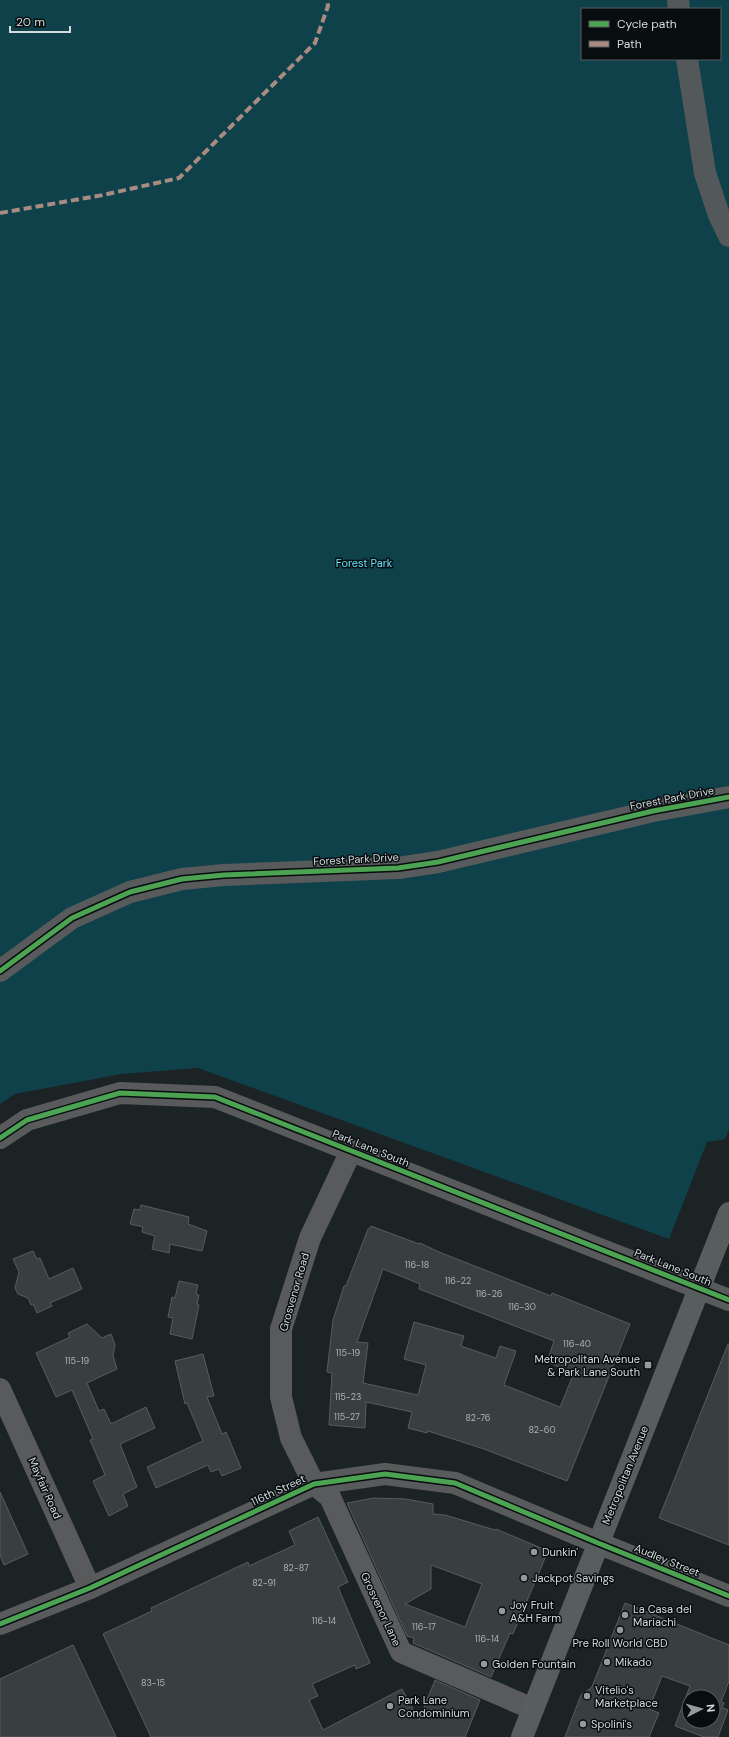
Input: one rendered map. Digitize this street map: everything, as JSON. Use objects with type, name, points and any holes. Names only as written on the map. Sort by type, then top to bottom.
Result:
[{"type":"highway","points":[[687,60],[705,173],[717,208],[729,236]]},
{"type":"main road","name":"Metropolitan Avenue","points":[[522,1737],[729,1213]]},
{"type":"street","name":"Forest Park Drive","points":[[0,970],[72,918],[130,892],[138,890],[182,880],[224,875],[398,868],[430,863],[653,811],[729,797]]},
{"type":"street","name":"Park Lane South","points":[[0,1138],[27,1120],[120,1093],[215,1097],[729,1300]]},
{"type":"street","name":"Grosvenor Road","points":[[314,1484],[291,1438],[281,1397],[281,1329],[310,1238],[351,1151]]},
{"type":"street","name":"Mayfair Road","points":[[0,1389],[90,1588]]},
{"type":"street","name":"116th Street","points":[[0,1624],[90,1588],[314,1484],[385,1474],[455,1483],[598,1543]]},
{"type":"street","name":"Grosvenor Lane","points":[[314,1484],[330,1497],[400,1652],[533,1709]]},
{"type":"street","name":"Audley Street","points":[[598,1543],[729,1596]]},
{"type":"green space","name":"Forest Park","points":[[0,0],[729,0],[729,1129],[725,1139],[707,1142],[669,1239],[198,1068],[121,1074],[15,1094],[0,1104]]},
{"type":"building","points":[[141,1205],[189,1217],[188,1224],[207,1231],[202,1251],[170,1244],[169,1253],[152,1249],[155,1236],[142,1232],[143,1227],[130,1224],[134,1209],[140,1210]]},
{"type":"building","points":[[371,1226],[419,1244],[420,1243],[439,1252],[551,1296],[552,1293],[630,1324],[567,1481],[484,1449],[428,1431],[427,1433],[408,1428],[412,1412],[366,1402],[365,1428],[329,1425],[332,1373],[327,1372],[333,1320],[344,1286],[346,1286]],"holes":[[[383,1269],[420,1284],[419,1289],[554,1341],[547,1362],[574,1373],[560,1407],[504,1385],[516,1351],[500,1346],[496,1358],[461,1346],[464,1336],[414,1322],[404,1359],[426,1365],[418,1395],[363,1383],[368,1343],[357,1342]]]},
{"type":"building","points":[[33,1251],[37,1259],[40,1258],[49,1279],[73,1268],[82,1289],[50,1303],[52,1306],[37,1313],[33,1304],[31,1305],[28,1298],[18,1294],[15,1288],[19,1272],[13,1259]]},
{"type":"building","points":[[179,1281],[198,1285],[196,1294],[199,1295],[197,1304],[199,1305],[192,1339],[170,1334],[173,1318],[168,1317],[172,1297],[175,1298]]},
{"type":"building","points":[[87,1324],[102,1338],[111,1334],[115,1345],[113,1355],[117,1369],[87,1383],[99,1411],[104,1409],[111,1424],[146,1407],[155,1428],[120,1444],[137,1487],[123,1494],[128,1506],[109,1516],[93,1481],[105,1475],[90,1440],[93,1439],[72,1390],[56,1397],[36,1353],[70,1337],[68,1333]]},
{"type":"building","points":[[729,1344],[729,1545],[659,1518]]},
{"type":"building","points":[[203,1354],[214,1396],[207,1397],[222,1434],[226,1432],[241,1468],[222,1476],[219,1469],[211,1472],[208,1465],[156,1488],[147,1467],[203,1441],[187,1403],[185,1404],[175,1361]]},
{"type":"building","points":[[0,1492],[28,1554],[4,1565],[0,1555]]},
{"type":"building","points":[[374,1498],[406,1499],[433,1504],[433,1514],[445,1515],[495,1530],[496,1529],[548,1551],[513,1634],[510,1633],[491,1677],[413,1643],[414,1638],[407,1636],[347,1503]],"holes":[[[431,1565],[482,1584],[465,1627],[405,1604],[431,1589]]]},
{"type":"building","points":[[318,1517],[348,1582],[338,1587],[370,1663],[356,1669],[355,1665],[312,1684],[318,1696],[309,1700],[323,1730],[402,1689],[419,1720],[435,1680],[480,1700],[465,1737],[151,1737],[103,1634],[152,1611],[151,1608],[248,1562],[249,1566],[295,1545],[289,1531]]},
{"type":"building","points":[[625,1603],[729,1645],[729,1681],[721,1702],[721,1689],[689,1689],[690,1686],[662,1676],[649,1709],[659,1713],[649,1737],[565,1737],[581,1695],[592,1687]]},
{"type":"building","points":[[73,1645],[116,1737],[0,1737],[0,1679]]},
{"type":"building","points":[[721,1702],[724,1703],[722,1708],[728,1710],[721,1729]]},
{"type":"building","points":[[681,1710],[681,1728],[675,1726]]},
{"type":"building","points":[[683,1729],[721,1729],[718,1737],[704,1737]]},
{"type":"marked path","points":[[0,213],[103,195],[179,178],[315,43],[328,6],[327,0]]},
{"type":"cycle path","points":[[0,971],[72,918],[130,892],[182,879],[224,875],[398,868],[438,862],[653,811],[729,797]]},
{"type":"cycle path","points":[[0,1138],[27,1120],[120,1093],[215,1097],[729,1300]]},
{"type":"cycle path","points":[[0,1624],[90,1588],[314,1484],[385,1474],[455,1483],[729,1596]]},
{"type":"place","name":"Metropolitan Avenue & Park Lane South","points":[[648,1365]]},
{"type":"place","name":"Dunkin'","points":[[534,1552]]},
{"type":"place","name":"Jackpot Savings","points":[[524,1578]]},
{"type":"place","name":"Joy Fruit A&H Farm","points":[[502,1611]]},
{"type":"place","name":"La Casa del Mariachi","points":[[625,1615]]},
{"type":"place","name":"Pre Roll World CBD","points":[[620,1630]]},
{"type":"place","name":"Mikado","points":[[607,1662]]},
{"type":"place","name":"Golden Fountain","points":[[484,1664]]},
{"type":"place","name":"Vitelio's Marketplace","points":[[587,1696]]},
{"type":"place","name":"Park Lane Condominium","points":[[390,1706]]},
{"type":"place","name":"Spolini's","points":[[583,1724]]}]
